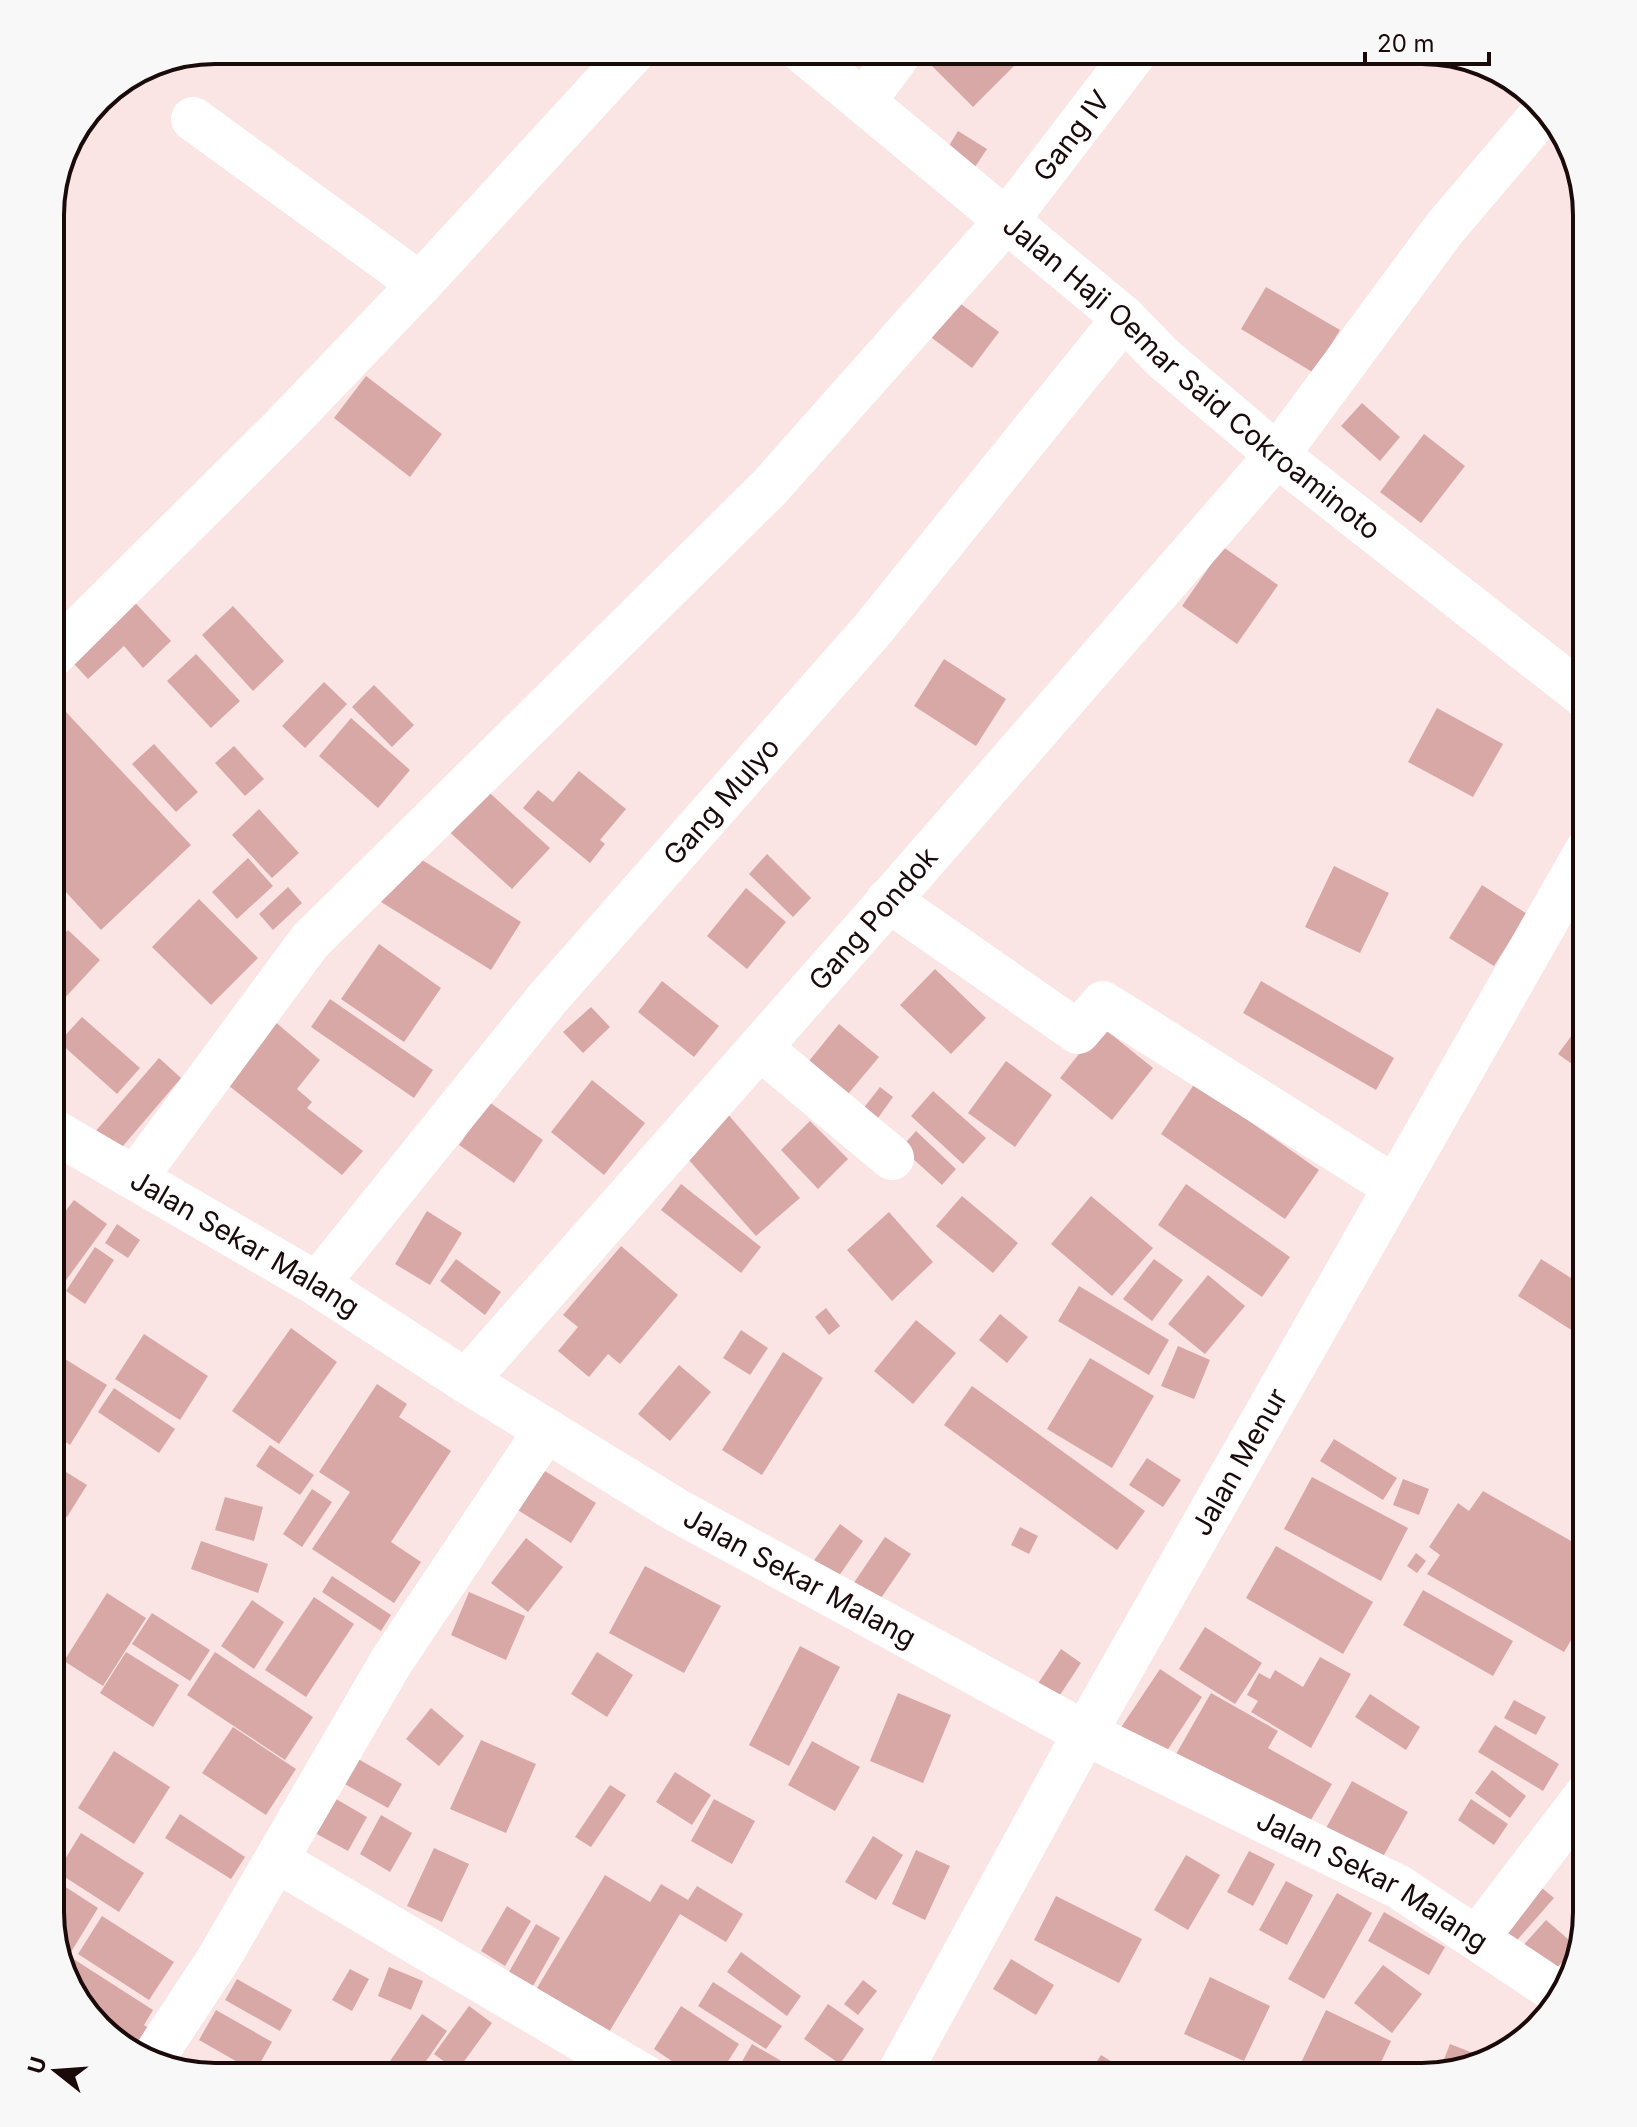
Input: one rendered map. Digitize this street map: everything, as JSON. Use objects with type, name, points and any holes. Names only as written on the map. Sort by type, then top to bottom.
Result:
[{"type":"street","points":[[64,644],[283,427],[420,284],[622,64]]},
{"type":"street","name":"Jalan Haji Oemar Said Cokroaminoto","points":[[818,64],[1124,318],[1163,358],[1277,455],[1573,687]]},
{"type":"street","points":[[864,101],[892,64]]},
{"type":"street","name":"Gang IV","points":[[135,1178],[310,941],[769,488],[1006,221],[1126,64]]},
{"type":"street","name":"Gang Pondok","points":[[466,1381],[1277,455],[1444,229],[1538,118]]},
{"type":"street","points":[[193,119],[420,284]]},
{"type":"street","name":"Gang Mulyo","points":[[317,1284],[547,999],[873,629],[1124,318]]},
{"type":"street","name":"Jalan Menur","points":[[905,2063],[1085,1733],[1573,875]]},
{"type":"street","points":[[888,900],[1078,1032],[1103,1003],[1395,1187]]},
{"type":"street","points":[[760,1048],[892,1158]]},
{"type":"street","name":"Jalan Sekar Malang","points":[[64,1137],[317,1284],[466,1381],[676,1510],[1085,1733],[1399,1887],[1552,1989]]},
{"type":"street","points":[[157,2052],[219,1958],[391,1662],[546,1430]]},
{"type":"street","points":[[1477,1938],[1573,1812]]},
{"type":"street","points":[[276,1860],[615,2063]]},
{"type":"building","points":[[930,64],[1014,66],[973,107]]},
{"type":"building","points":[[958,131],[987,149],[975,167],[947,149]]},
{"type":"building","points":[[1266,287],[1340,330],[1314,373],[1241,329]]},
{"type":"building","points":[[950,296],[999,332],[972,368],[924,332]]},
{"type":"building","points":[[366,376],[442,434],[410,477],[334,418]]},
{"type":"building","points":[[1362,403],[1400,437],[1380,461],[1341,426]]},
{"type":"building","points":[[1424,434],[1465,466],[1421,523],[1380,492]]},
{"type":"building","points":[[1223,547],[1278,585],[1237,644],[1182,606]]},
{"type":"building","points":[[127,594],[171,641],[143,668],[124,646],[88,679],[64,653]]},
{"type":"building","points":[[233,606],[284,661],[253,691],[202,635]]},
{"type":"building","points":[[196,654],[240,701],[211,728],[167,681]]},
{"type":"building","points":[[944,659],[1006,699],[976,746],[914,706]]},
{"type":"building","points":[[324,682],[347,704],[305,748],[282,726]]},
{"type":"building","points":[[374,685],[414,725],[392,747],[352,707]]},
{"type":"building","points":[[1437,708],[1503,744],[1473,797],[1408,762]]},
{"type":"building","points":[[64,710],[191,845],[101,930],[64,890]]},
{"type":"building","points":[[351,718],[410,770],[378,808],[319,756]]},
{"type":"building","points":[[154,744],[198,792],[176,812],[132,764]]},
{"type":"building","points":[[234,746],[264,779],[245,796],[215,763]]},
{"type":"building","points":[[579,771],[626,809],[600,840],[605,844],[590,863],[523,808],[538,790],[553,802]]},
{"type":"building","points":[[481,785],[550,848],[512,889],[444,827]]},
{"type":"building","points":[[259,809],[299,853],[272,878],[232,835]]},
{"type":"building","points":[[411,853],[521,922],[491,970],[381,902]]},
{"type":"building","points":[[767,854],[811,898],[793,917],[749,874]]},
{"type":"building","points":[[248,858],[273,886],[237,919],[212,892]]},
{"type":"building","points":[[1334,866],[1389,893],[1360,953],[1305,927]]},
{"type":"building","points":[[1482,885],[1527,914],[1494,966],[1449,938]]},
{"type":"building","points":[[288,887],[302,903],[273,930],[259,914]]},
{"type":"building","points":[[746,888],[786,922],[747,969],[707,936]]},
{"type":"building","points":[[199,899],[258,958],[211,1005],[152,947]]},
{"type":"building","points":[[68,930],[100,960],[64,999],[64,934]]},
{"type":"building","points":[[379,944],[441,988],[404,1042],[341,999]]},
{"type":"building","points":[[935,969],[986,1018],[951,1054],[900,1005]]},
{"type":"building","points":[[662,981],[719,1026],[694,1057],[638,1012]]},
{"type":"building","points":[[1261,981],[1394,1058],[1376,1090],[1243,1013]]},
{"type":"building","points":[[330,999],[433,1070],[414,1098],[311,1027]]},
{"type":"building","points":[[591,1007],[610,1027],[583,1053],[563,1032]]},
{"type":"building","points":[[266,1014],[320,1060],[297,1089],[312,1102],[307,1108],[363,1151],[342,1175],[214,1074]]},
{"type":"building","points":[[82,1017],[140,1068],[117,1094],[64,1046],[64,1037]]},
{"type":"building","points":[[839,1024],[879,1057],[848,1094],[809,1061]]},
{"type":"building","points":[[1101,1026],[1153,1068],[1112,1120],[1060,1078]]},
{"type":"building","points":[[1573,1034],[1573,1065],[1558,1054]]},
{"type":"building","points":[[159,1058],[181,1078],[117,1153],[94,1133]]},
{"type":"building","points":[[1006,1061],[1052,1095],[1015,1147],[968,1113]]},
{"type":"building","points":[[592,1080],[645,1123],[604,1175],[551,1132]]},
{"type":"building","points":[[1195,1083],[1319,1170],[1285,1219],[1161,1134]]},
{"type":"building","points":[[880,1087],[893,1097],[873,1125],[859,1114]]},
{"type":"building","points":[[933,1091],[986,1138],[963,1164],[911,1116]]},
{"type":"building","points":[[489,1102],[543,1140],[514,1183],[459,1145]]},
{"type":"building","points":[[726,1112],[800,1198],[756,1236],[681,1151]]},
{"type":"building","points":[[810,1121],[848,1159],[818,1189],[781,1150]]},
{"type":"building","points":[[916,1131],[956,1169],[942,1185],[901,1148]]},
{"type":"building","points":[[681,1184],[761,1247],[741,1273],[661,1210]]},
{"type":"building","points":[[1186,1184],[1290,1257],[1262,1297],[1158,1225]]},
{"type":"building","points":[[962,1196],[1018,1243],[993,1273],[936,1226]]},
{"type":"building","points":[[1091,1196],[1153,1248],[1112,1296],[1051,1244]]},
{"type":"building","points":[[74,1200],[107,1224],[64,1283],[64,1213]]},
{"type":"building","points":[[427,1211],[462,1233],[430,1285],[395,1264]]},
{"type":"building","points":[[889,1212],[933,1262],[892,1301],[847,1250]]},
{"type":"building","points":[[117,1224],[140,1240],[128,1258],[105,1243]]},
{"type":"building","points":[[621,1246],[678,1295],[620,1364],[608,1354],[589,1377],[558,1351],[578,1327],[563,1315]]},
{"type":"building","points":[[95,1247],[114,1260],[85,1304],[66,1291]]},
{"type":"building","points":[[456,1259],[501,1292],[485,1315],[440,1281]]},
{"type":"building","points":[[1154,1259],[1183,1280],[1152,1321],[1123,1299]]},
{"type":"building","points":[[1541,1259],[1573,1279],[1573,1331],[1518,1296]]},
{"type":"building","points":[[1208,1275],[1245,1306],[1205,1354],[1168,1324]]},
{"type":"building","points":[[1079,1286],[1169,1340],[1149,1375],[1058,1321]]},
{"type":"building","points":[[826,1308],[840,1326],[829,1335],[815,1317]]},
{"type":"building","points":[[1000,1314],[1028,1337],[1007,1363],[979,1340]]},
{"type":"building","points":[[916,1320],[956,1353],[913,1404],[874,1371]]},
{"type":"building","points":[[291,1328],[337,1362],[279,1444],[232,1411]]},
{"type":"building","points":[[741,1330],[768,1348],[750,1375],[723,1358]]},
{"type":"building","points":[[144,1334],[208,1376],[180,1420],[115,1379]]},
{"type":"building","points":[[1178,1346],[1210,1360],[1194,1399],[1161,1386]]},
{"type":"building","points":[[783,1352],[823,1378],[762,1475],[722,1450]]},
{"type":"building","points":[[1090,1358],[1154,1396],[1112,1468],[1047,1429]]},
{"type":"building","points":[[64,1361],[107,1385],[70,1445],[64,1441]]},
{"type":"building","points":[[679,1365],[711,1392],[670,1441],[638,1414]]},
{"type":"building","points":[[377,1384],[407,1404],[399,1417],[451,1451],[391,1542],[421,1562],[394,1603],[312,1549],[350,1492],[319,1472]]},
{"type":"building","points":[[972,1386],[1145,1511],[1117,1550],[944,1425]]},
{"type":"building","points":[[114,1388],[175,1429],[159,1453],[98,1412]]},
{"type":"building","points":[[1334,1439],[1397,1478],[1383,1500],[1320,1461]]},
{"type":"building","points":[[270,1445],[314,1475],[300,1495],[256,1466]]},
{"type":"building","points":[[1147,1458],[1181,1480],[1163,1507],[1129,1485]]},
{"type":"building","points":[[529,1461],[596,1503],[571,1543],[503,1501]]},
{"type":"building","points":[[64,1471],[87,1485],[67,1517],[64,1515]]},
{"type":"building","points":[[1312,1477],[1408,1528],[1381,1581],[1284,1529]]},
{"type":"building","points":[[1403,1479],[1429,1489],[1419,1515],[1393,1505]]},
{"type":"building","points":[[312,1489],[332,1502],[302,1547],[283,1534]]},
{"type":"building","points":[[1483,1491],[1573,1542],[1573,1637],[1564,1652],[1427,1574],[1440,1555],[1429,1547],[1458,1503],[1469,1511]]},
{"type":"building","points":[[225,1497],[263,1507],[254,1541],[215,1530]]},
{"type":"building","points":[[840,1524],[863,1541],[834,1583],[810,1566]]},
{"type":"building","points":[[1020,1527],[1038,1536],[1029,1554],[1011,1545]]},
{"type":"building","points":[[885,1537],[911,1554],[879,1601],[853,1584]]},
{"type":"building","points":[[526,1538],[563,1567],[528,1612],[491,1583]]},
{"type":"building","points":[[201,1541],[268,1564],[258,1593],[191,1569]]},
{"type":"building","points":[[1276,1546],[1373,1602],[1343,1654],[1246,1598]]},
{"type":"building","points":[[1416,1553],[1426,1561],[1417,1573],[1407,1566]]},
{"type":"building","points":[[645,1566],[721,1606],[684,1673],[609,1633]]},
{"type":"building","points":[[332,1576],[391,1615],[381,1631],[322,1592]]},
{"type":"building","points":[[1423,1590],[1513,1641],[1493,1676],[1403,1625]]},
{"type":"building","points":[[469,1592],[525,1616],[506,1660],[451,1635]]},
{"type":"building","points":[[107,1593],[146,1618],[103,1686],[64,1661]]},
{"type":"building","points":[[314,1597],[354,1624],[306,1697],[265,1670]]},
{"type":"building","points":[[252,1600],[284,1622],[254,1669],[221,1646]]},
{"type":"building","points":[[152,1613],[210,1650],[190,1681],[132,1644]]},
{"type":"building","points":[[1205,1627],[1262,1663],[1235,1704],[1179,1669]]},
{"type":"building","points":[[800,1646],[840,1667],[789,1766],[749,1745]]},
{"type":"building","points":[[1061,1649],[1081,1663],[1054,1704],[1033,1691]]},
{"type":"building","points":[[126,1652],[179,1685],[153,1727],[100,1693]]},
{"type":"building","points":[[215,1652],[313,1717],[285,1760],[187,1695]]},
{"type":"building","points":[[597,1652],[633,1675],[607,1717],[571,1694]]},
{"type":"building","points":[[1320,1657],[1351,1674],[1311,1748],[1251,1712],[1258,1701],[1247,1695],[1259,1673],[1270,1679],[1275,1670],[1303,1687]]},
{"type":"building","points":[[1160,1669],[1202,1697],[1159,1763],[1116,1735]]},
{"type":"building","points":[[898,1693],[951,1715],[923,1783],[870,1761]]},
{"type":"building","points":[[1211,1693],[1278,1731],[1268,1748],[1332,1784],[1305,1830],[1175,1756]]},
{"type":"building","points":[[1370,1694],[1420,1727],[1406,1750],[1355,1717]]},
{"type":"building","points":[[1514,1700],[1546,1717],[1536,1735],[1504,1718]]},
{"type":"building","points":[[431,1708],[464,1736],[439,1766],[406,1739]]},
{"type":"building","points":[[1495,1725],[1559,1764],[1543,1791],[1478,1752]]},
{"type":"building","points":[[233,1727],[296,1769],[266,1815],[202,1773]]},
{"type":"building","points":[[481,1740],[536,1764],[506,1833],[450,1809]]},
{"type":"building","points":[[812,1741],[860,1767],[835,1811],[788,1785]]},
{"type":"building","points":[[114,1751],[170,1787],[134,1844],[78,1808]]},
{"type":"building","points":[[346,1752],[402,1784],[388,1808],[332,1777]]},
{"type":"building","points":[[1492,1770],[1526,1796],[1510,1818],[1475,1793]]},
{"type":"building","points":[[675,1772],[711,1795],[692,1825],[656,1802]]},
{"type":"building","points":[[1352,1781],[1408,1812],[1380,1862],[1325,1830]]},
{"type":"building","points":[[610,1785],[626,1795],[591,1847],[575,1837]]},
{"type":"building","points":[[324,1792],[367,1817],[348,1851],[304,1827]]},
{"type":"building","points":[[714,1799],[755,1821],[732,1864],[691,1841]]},
{"type":"building","points":[[1471,1799],[1508,1824],[1494,1845],[1458,1820]]},
{"type":"building","points":[[180,1814],[245,1857],[231,1879],[165,1838]]},
{"type":"building","points":[[381,1815],[412,1833],[390,1872],[360,1854]]},
{"type":"building","points":[[81,1833],[144,1873],[119,1912],[64,1877],[64,1861]]},
{"type":"building","points":[[873,1836],[903,1855],[876,1900],[845,1882]]},
{"type":"building","points":[[434,1848],[469,1864],[442,1922],[407,1906]]},
{"type":"building","points":[[916,1850],[950,1866],[925,1920],[892,1904]]},
{"type":"building","points":[[1249,1851],[1275,1864],[1253,1906],[1227,1892]]},
{"type":"building","points":[[1186,1855],[1220,1875],[1188,1930],[1154,1910]]},
{"type":"building","points":[[605,1875],[650,1902],[661,1884],[688,1900],[697,1886],[743,1914],[726,1942],[680,1914],[606,2037],[534,1993]]},
{"type":"building","points":[[1286,1881],[1313,1895],[1287,1945],[1259,1930]]},
{"type":"building","points":[[64,1886],[98,1908],[71,1952],[65,1932]]},
{"type":"building","points":[[1542,1888],[1554,1898],[1511,1947],[1499,1936]]},
{"type":"building","points":[[1337,1893],[1372,1913],[1324,1999],[1288,1979]]},
{"type":"building","points":[[1056,1896],[1142,1939],[1119,1983],[1034,1940]]},
{"type":"building","points":[[507,1906],[531,1921],[505,1966],[481,1951]]},
{"type":"building","points":[[1384,1912],[1445,1947],[1429,1975],[1368,1941]]},
{"type":"building","points":[[102,1916],[174,1962],[149,2000],[78,1954]]},
{"type":"building","points":[[1546,1920],[1570,1941],[1566,1958],[1550,1976],[1520,1949]]},
{"type":"building","points":[[536,1924],[560,1938],[533,1986],[509,1972]]},
{"type":"building","points":[[741,1952],[801,1996],[787,2016],[727,1972]]},
{"type":"building","points":[[71,1959],[153,2010],[144,2025],[154,2032],[142,2045],[101,2012],[89,1996]]},
{"type":"building","points":[[1011,1959],[1054,1985],[1036,2015],[993,1989]]},
{"type":"building","points":[[1383,1965],[1422,1994],[1392,2033],[1354,2003]]},
{"type":"building","points":[[389,1967],[423,1981],[411,2010],[378,1996]]},
{"type":"building","points":[[350,1969],[369,1979],[352,2011],[332,2000]]},
{"type":"building","points":[[1210,1977],[1270,2006],[1244,2061],[1184,2034]]},
{"type":"building","points":[[237,1979],[292,2010],[280,2031],[225,2000]]},
{"type":"building","points":[[863,1980],[877,1991],[858,2015],[844,2004]]},
{"type":"building","points":[[713,1982],[782,2026],[766,2049],[698,2006]]},
{"type":"building","points":[[828,2004],[864,2029],[841,2063],[804,2039]]},
{"type":"building","points":[[469,2006],[492,2023],[463,2063],[446,2063],[434,2054]]},
{"type":"building","points":[[681,2006],[739,2044],[727,2063],[674,2063],[654,2049]]},
{"type":"building","points":[[216,2010],[272,2042],[260,2063],[239,2063],[199,2040]]},
{"type":"building","points":[[1326,2010],[1391,2041],[1381,2063],[1301,2063]]},
{"type":"building","points":[[422,2014],[447,2031],[425,2063],[389,2063]]},
{"type":"building","points":[[752,2044],[785,2063],[741,2063]]},
{"type":"building","points":[[1450,2044],[1474,2053],[1461,2058],[1443,2062]]},
{"type":"building","points":[[1101,2055],[1114,2063],[1096,2063]]}]
